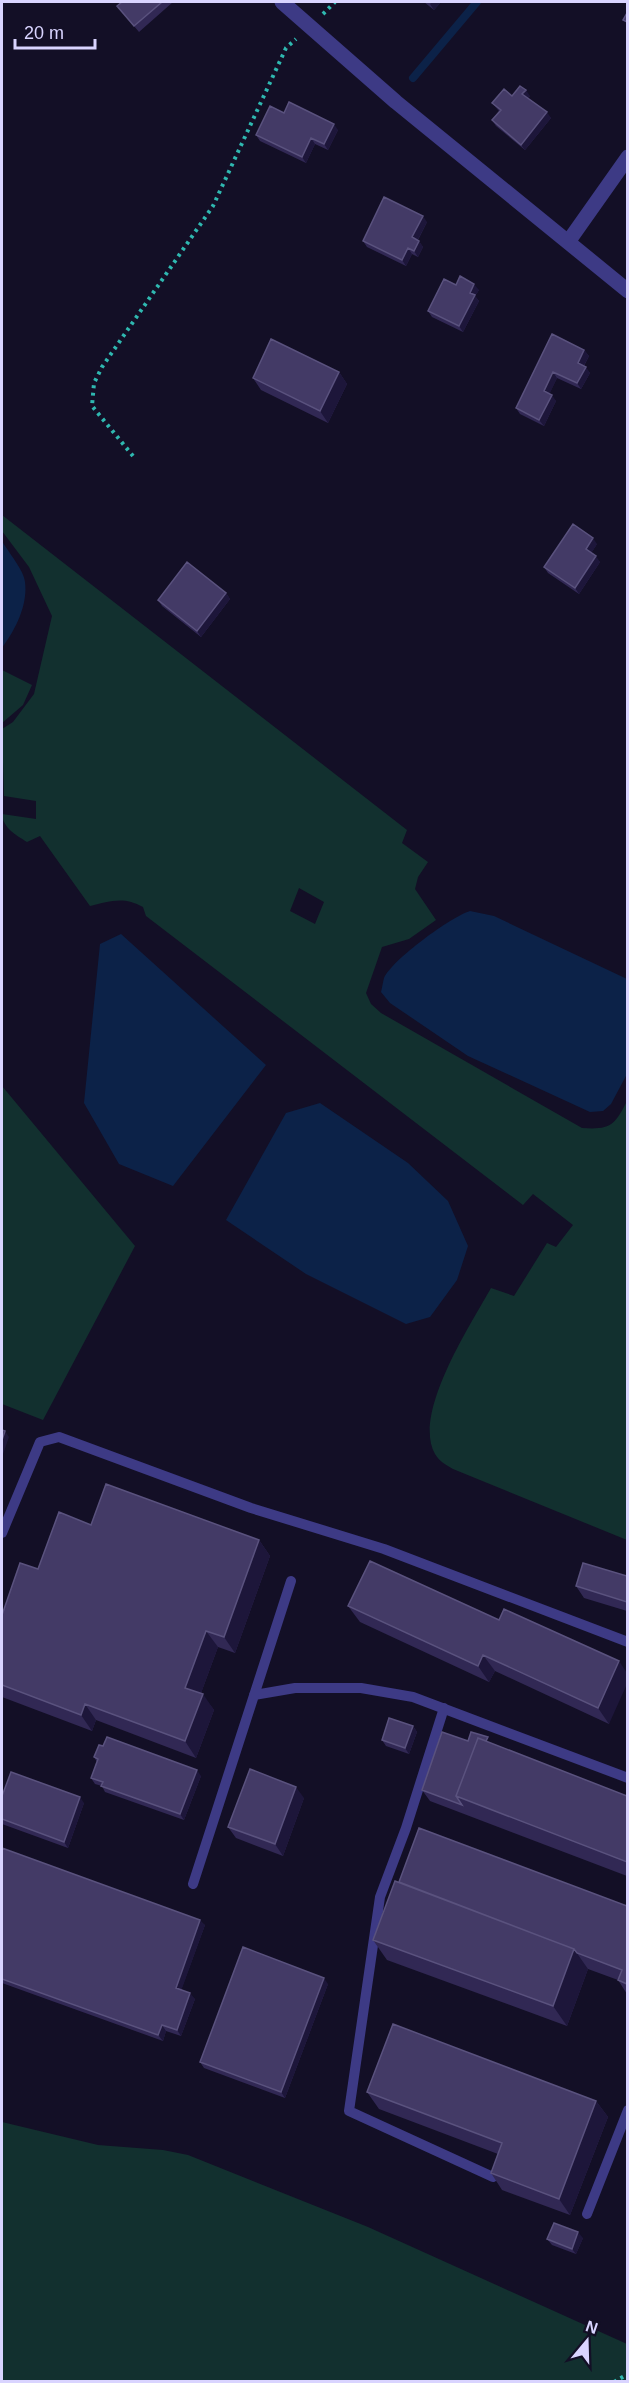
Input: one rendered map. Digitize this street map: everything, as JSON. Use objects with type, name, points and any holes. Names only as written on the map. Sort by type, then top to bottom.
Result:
[{"type":"street","points":[[282,2],[396,102],[627,291]]},
{"type":"street","points":[[568,242],[627,157]]},
{"type":"lane","points":[[2,1533],[40,1442],[59,1437],[251,1508],[384,1549],[627,1642]]},
{"type":"lane","points":[[192,1884],[291,1581]]},
{"type":"lane","points":[[254,1695],[295,1688],[361,1688],[414,1696],[627,1778]]},
{"type":"lane","points":[[444,1708],[406,1828],[380,1897],[349,2111],[493,2177]]},
{"type":"lane","points":[[587,2214],[627,2110]]},
{"type":"path","points":[[133,456],[92,406],[94,382],[213,206],[286,48],[310,26]]},
{"type":"path","points":[[614,2382],[627,2374]]},
{"type":"green space","points":[[2,515],[407,830],[402,843],[428,862],[418,877],[415,889],[436,920],[409,939],[382,947],[366,993],[371,1004],[381,1013],[582,1128],[600,1128],[611,1124],[619,1116],[627,1101],[627,1540],[453,1469],[437,1457],[430,1437],[431,1416],[437,1393],[458,1346],[491,1288],[514,1296],[547,1243],[556,1247],[573,1225],[533,1194],[523,1205],[146,916],[143,907],[123,901],[90,906],[40,836],[27,842],[11,831],[5,823],[2,814],[36,819],[36,801],[4,796],[2,729],[13,722],[34,694],[52,616],[29,567],[2,531]],"holes":[[[299,888],[324,902],[315,924],[290,911]]]},
{"type":"green space","points":[[2,670],[32,685],[23,705],[2,723]]},
{"type":"green space","points":[[2,1086],[135,1246],[43,1420],[2,1404]]},
{"type":"green space","points":[[2,2122],[98,2145],[163,2150],[188,2155],[368,2227],[627,2344],[627,2381],[2,2381]]},
{"type":"water","points":[[2,541],[22,572],[25,591],[20,617],[2,648]]},
{"type":"water","points":[[470,911],[494,916],[627,979],[627,1074],[611,1104],[603,1111],[590,1112],[468,1056],[390,1003],[381,992],[384,978],[399,960],[437,930]]},
{"type":"water","points":[[121,934],[266,1065],[173,1186],[119,1164],[84,1103],[100,944]]},
{"type":"water","points":[[320,1103],[408,1163],[448,1201],[468,1246],[457,1280],[430,1317],[406,1324],[306,1274],[226,1220],[286,1113]]},
{"type":"building","points":[[122,2],[162,2],[134,26],[117,6]]},
{"type":"building","points":[[520,86],[526,90],[522,94],[547,112],[521,145],[492,120],[501,110],[492,103],[504,89],[512,96]]},
{"type":"building","points":[[289,102],[334,124],[324,144],[311,138],[302,157],[256,135],[270,106],[284,113]]},
{"type":"building","points":[[384,197],[423,216],[412,237],[419,241],[414,251],[408,248],[402,260],[363,241]]},
{"type":"building","points":[[460,276],[474,284],[470,293],[475,295],[459,326],[428,311],[444,279],[456,285]]},
{"type":"building","points":[[552,334],[584,350],[578,363],[586,367],[577,383],[553,372],[544,391],[552,395],[539,420],[516,408]]},
{"type":"building","points":[[271,339],[339,372],[320,411],[253,378]]},
{"type":"building","points":[[573,524],[593,538],[586,549],[596,556],[575,588],[544,567]]},
{"type":"building","points":[[187,562],[226,593],[197,631],[158,600]]},
{"type":"building","points":[[106,1484],[259,1540],[224,1637],[206,1631],[185,1688],[203,1694],[185,1741],[85,1704],[81,1715],[2,1685],[2,1615],[20,1563],[38,1569],[59,1512],[91,1525]]},
{"type":"building","points":[[370,1561],[499,1620],[504,1609],[619,1661],[598,1708],[483,1655],[478,1666],[348,1606]]},
{"type":"building","points":[[583,1563],[627,1576],[627,1602],[576,1586]]},
{"type":"building","points":[[389,1718],[413,1726],[405,1748],[382,1740]]},
{"type":"building","points":[[442,1732],[468,1741],[471,1732],[488,1737],[486,1741],[478,1738],[456,1796],[462,1805],[422,1790]]},
{"type":"building","points":[[107,1737],[197,1770],[180,1814],[101,1786],[103,1782],[91,1778],[98,1759],[94,1757],[99,1745],[103,1746]]},
{"type":"building","points":[[478,1738],[627,1796],[627,1862],[456,1796]]},
{"type":"building","points":[[250,1769],[296,1787],[275,1844],[228,1827]]},
{"type":"building","points":[[11,1772],[80,1797],[64,1842],[2,1819],[2,1796]]},
{"type":"building","points":[[419,1828],[627,1906],[627,1984],[618,1980],[622,1970],[577,1953],[574,1949],[399,1882]]},
{"type":"building","points":[[2,1848],[200,1920],[176,1988],[190,1993],[177,2030],[162,2025],[158,2035],[2,1979]]},
{"type":"building","points":[[395,1881],[574,1949],[553,2006],[373,1940]]},
{"type":"building","points":[[243,1947],[324,1978],[281,2092],[200,2062]]},
{"type":"building","points":[[393,2024],[596,2101],[559,2199],[491,2173],[502,2143],[367,2092]]},
{"type":"building","points":[[554,2223],[578,2232],[572,2249],[547,2239]]},
{"type":"waterway","points":[[413,78],[477,2]]}]
